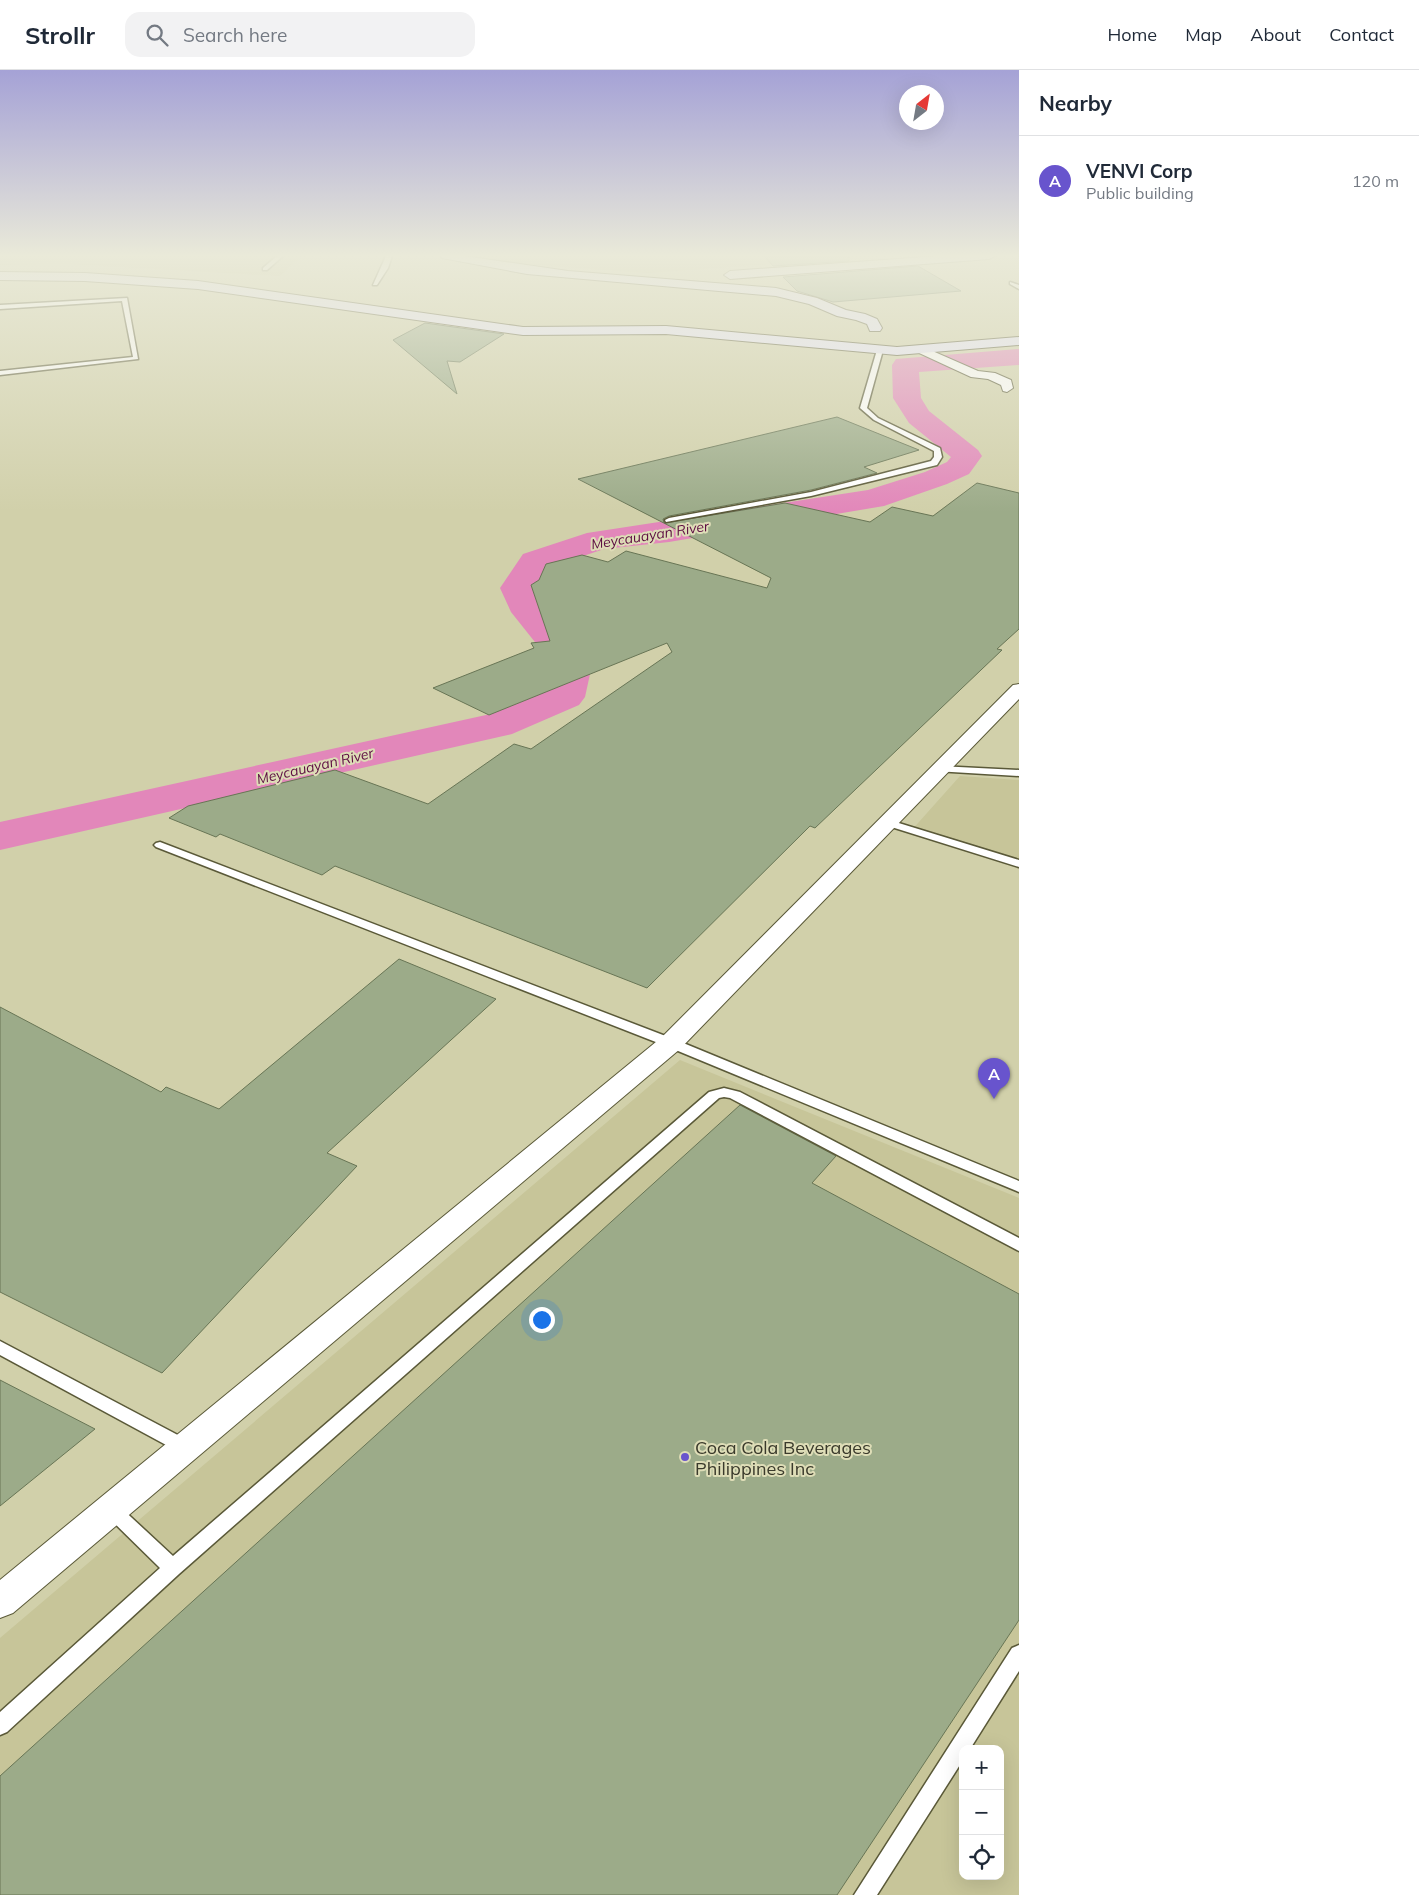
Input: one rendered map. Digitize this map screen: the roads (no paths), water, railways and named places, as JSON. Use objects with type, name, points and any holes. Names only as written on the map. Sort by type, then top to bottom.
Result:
[{"type":"street","points":[[785,341],[880,350],[921,350],[1019,342]]},
{"type":"street","points":[[903,341],[975,374],[975,378],[991,386],[1013,391]]},
{"type":"street","points":[[0,1602],[671,1043],[1019,689]]},
{"type":"lane","points":[[0,373],[136,358],[133,341]]},
{"type":"lane","points":[[669,520],[810,494],[934,463],[938,457],[937,450],[876,419],[862,408],[880,350]]},
{"type":"lane","points":[[939,769],[1019,773]]},
{"type":"lane","points":[[889,822],[1019,864]]},
{"type":"lane","points":[[160,845],[671,1043],[1019,1186]]},
{"type":"lane","points":[[0,1725],[173,1568],[714,1095],[724,1092],[735,1095],[1019,1245]]},
{"type":"lane","points":[[0,1347],[184,1447]]},
{"type":"lane","points":[[112,1510],[173,1568]]},
{"type":"lane","points":[[865,1895],[1019,1654]]},
{"type":"waterway","name":"Meycauayan River","points":[[0,836],[498,725],[565,697],[573,665],[529,612],[518,588],[535,561],[599,540],[669,532],[873,499],[936,478],[958,468],[967,456],[919,417],[907,398],[905,365],[1019,357]]},
{"type":"place","name":"VENVI Corp","points":[[994,1099]]},
{"type":"place","name":"Coca Cola Beverages Philippines Inc","points":[[685,1457]]}]
